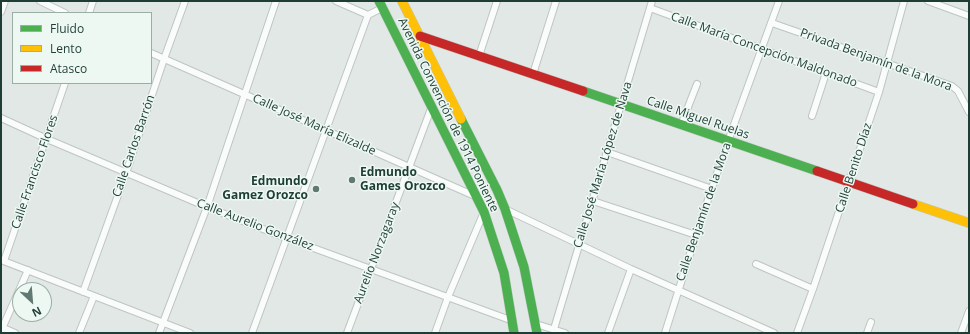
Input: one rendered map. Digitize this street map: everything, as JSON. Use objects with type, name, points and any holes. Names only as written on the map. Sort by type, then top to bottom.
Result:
[{"type":"main road","name":"Avenida Convención de 1914 Poniente","points":[[402,1],[497,190],[505,209],[524,267],[536,329]]},
{"type":"main road","name":"Avenida Convención de 1914 Poniente","points":[[380,4],[484,212],[504,273],[514,333]]},
{"type":"main road","name":"Calle Miguel Ruelas","points":[[420,36],[969,223]]},
{"type":"street","points":[[1,12],[5,1]]},
{"type":"street","points":[[40,1],[63,12]]},
{"type":"street","points":[[89,12],[93,1]]},
{"type":"street","name":"Calle Carlos Barrón","points":[[83,292],[126,173],[185,1]]},
{"type":"street","points":[[159,333],[207,207],[276,1]]},
{"type":"street","points":[[336,1],[368,15]]},
{"type":"street","points":[[479,56],[497,1]]},
{"type":"street","points":[[533,74],[556,1]]},
{"type":"street","name":"Calle José María López de Nava","points":[[554,329],[652,1]]},
{"type":"street","name":"Calle Benjamín de la Mora","points":[[665,333],[728,141],[779,1]]},
{"type":"street","name":"Calle Benito Díaz","points":[[798,333],[888,63],[904,1]]},
{"type":"street","points":[[928,1],[969,16]]},
{"type":"street","points":[[252,333],[368,15],[380,4]]},
{"type":"street","name":"Calle María Concepción Maldonado","points":[[650,8],[878,92]]},
{"type":"street","name":"Privada Benjamín de la Mora","points":[[772,22],[952,86],[958,91],[969,112]]},
{"type":"street","name":"Calle José María Elizalde","points":[[152,53],[477,198]]},
{"type":"street","points":[[812,116],[826,73]]},
{"type":"street","name":"Calle Francisco Flores","points":[[2,260],[47,139],[65,84]]},
{"type":"street","points":[[681,125],[697,84]]},
{"type":"street","name":"Aurelio Norzagaray","points":[[346,333],[432,106]]},
{"type":"street","name":"Calle Aurelio González","points":[[1,118],[207,207],[286,238],[513,321]]},
{"type":"street","points":[[607,152],[712,189]]},
{"type":"street","points":[[593,201],[696,235]]},
{"type":"street","points":[[505,209],[579,246],[774,333]]},
{"type":"street","points":[[435,333],[448,297],[484,212]]},
{"type":"street","points":[[2,260],[190,333]]},
{"type":"street","points":[[756,264],[813,289]]},
{"type":"street","points":[[608,333],[630,269]]},
{"type":"street","points":[[15,333],[2,329],[28,270]]},
{"type":"street","points":[[79,333],[94,296]]},
{"type":"street","points":[[961,333],[969,311]]},
{"type":"street","points":[[867,333],[870,322]]},
{"type":"street","points":[[536,329],[554,329],[565,333]]},
{"type":"traffic: fast","points":[[379,1],[484,212],[504,273],[514,333]]},
{"type":"traffic: fast","points":[[583,91],[817,171]]},
{"type":"traffic: fast","points":[[461,119],[505,209],[524,267],[537,333]]},
{"type":"traffic: slow","points":[[402,1],[461,119]]},
{"type":"traffic: slow","points":[[913,204],[969,223]]},
{"type":"traffic: jam","points":[[420,36],[583,91]]},
{"type":"traffic: jam","points":[[817,171],[913,204]]},
{"type":"place","name":"Edmundo Games Orozco","points":[[352,180]]},
{"type":"place","name":"Edmundo Gamez Orozco","points":[[316,189]]}]
